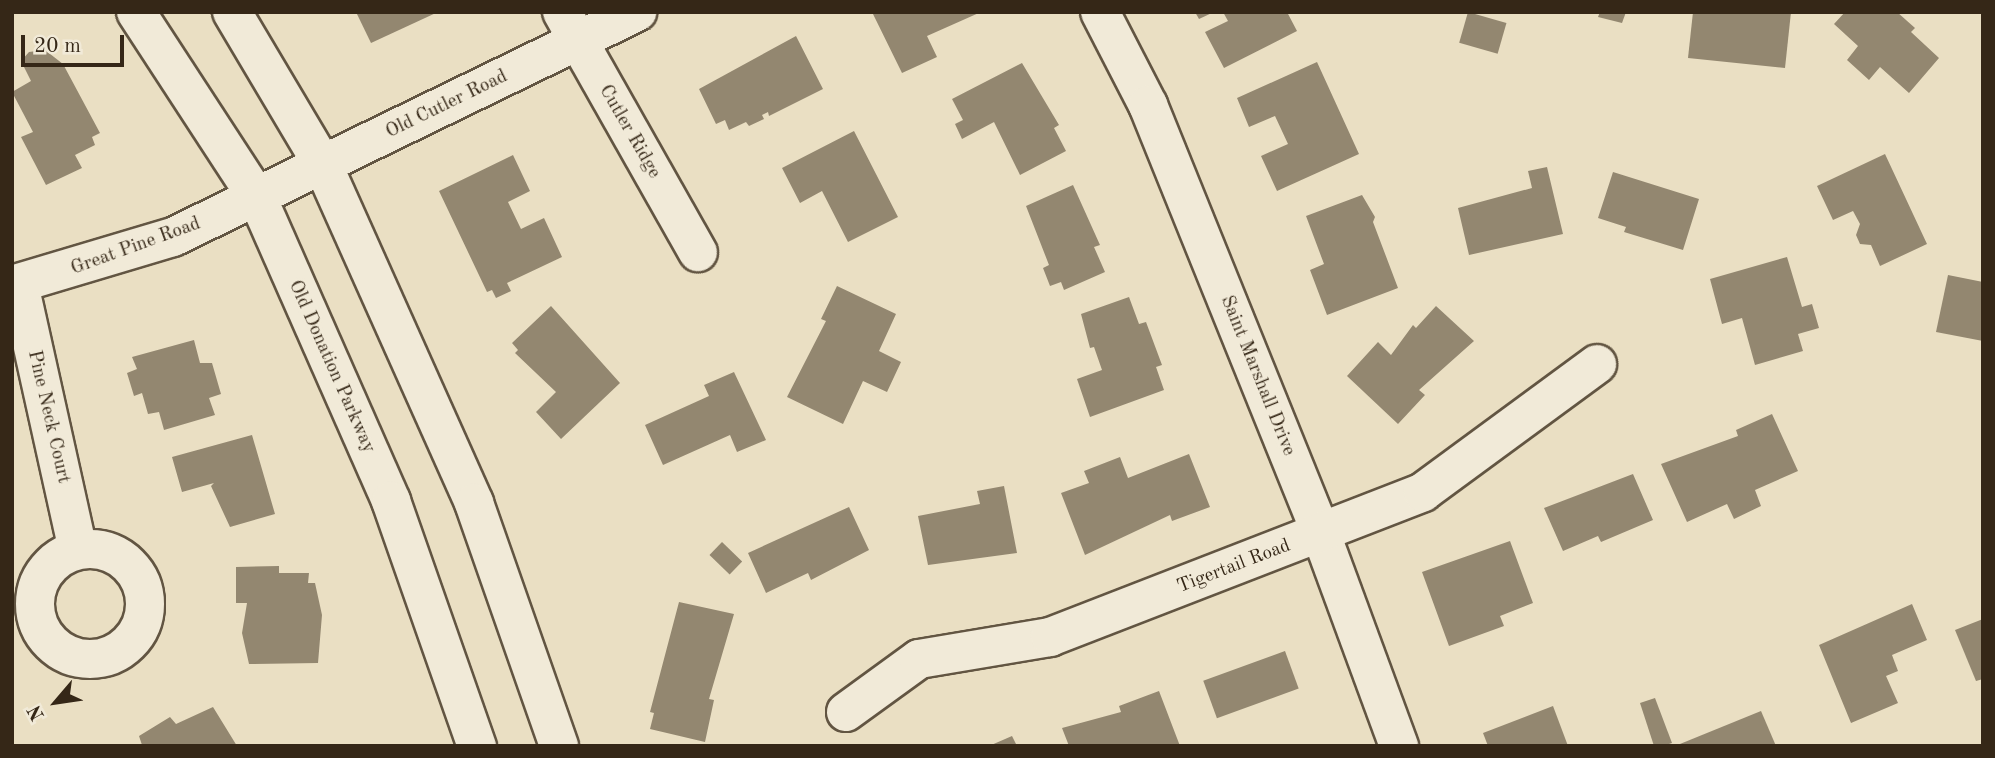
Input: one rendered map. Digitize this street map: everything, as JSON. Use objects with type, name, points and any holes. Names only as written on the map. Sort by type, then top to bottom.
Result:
[{"type":"street","name":"Old Donation Parkway","points":[[136,12],[258,199],[391,501],[477,746]]},
{"type":"street","points":[[232,12],[323,165],[474,503],[559,746]]},
{"type":"street","name":"Old Cutler Road","points":[[258,199],[570,27],[636,12]]},
{"type":"street","name":"Saint Marshall Drive","points":[[1100,12],[1148,105],[1321,534],[1399,746]]},
{"type":"street","name":"Cutler Ridge","points":[[570,27],[698,252]]},
{"type":"street","name":"Great Pine Road","points":[[15,285],[173,237],[258,199]]},
{"type":"street","name":"Pine Neck Court","points":[[15,285],[78,550]]},
{"type":"street","name":"Tigertail Road","points":[[846,712],[919,659],[1050,637],[1321,534],[1423,492],[1597,364]]},
{"type":"building","points":[[356,12],[438,12],[371,43]]},
{"type":"building","points":[[872,12],[981,12],[927,36],[937,57],[902,73]]},
{"type":"building","points":[[1195,12],[1214,12],[1199,19]]},
{"type":"building","points":[[1223,12],[1287,12],[1297,31],[1224,68],[1205,32],[1228,21]]},
{"type":"building","points":[[1468,12],[1506,23],[1498,54],[1459,43]]},
{"type":"building","points":[[1600,12],[1626,12],[1622,23],[1598,17]]},
{"type":"building","points":[[1693,12],[1791,12],[1785,68],[1688,58]]},
{"type":"building","points":[[1845,12],[1897,12],[1915,28],[1911,32],[1939,58],[1909,93],[1880,67],[1869,80],[1847,60],[1858,46],[1834,24]]},
{"type":"building","points":[[796,36],[823,89],[769,116],[768,112],[762,115],[764,119],[749,126],[746,122],[729,130],[725,120],[716,124],[699,89]]},
{"type":"building","points":[[45,50],[63,64],[100,133],[92,137],[95,145],[75,155],[82,168],[46,185],[21,137],[33,132],[12,92],[31,81],[21,61],[29,52]]},
{"type":"building","points":[[1317,62],[1359,154],[1277,191],[1261,156],[1288,144],[1275,116],[1249,127],[1237,98]]},
{"type":"building","points":[[1022,63],[1059,125],[1054,128],[1066,151],[1020,175],[994,122],[962,139],[955,124],[963,120],[952,99]]},
{"type":"building","points":[[854,131],[898,217],[848,242],[822,191],[800,203],[782,168]]},
{"type":"building","points":[[1885,154],[1927,244],[1880,266],[1871,245],[1860,244],[1856,235],[1860,224],[1853,211],[1833,220],[1817,186]]},
{"type":"building","points":[[513,155],[530,191],[508,202],[521,229],[544,218],[562,257],[507,283],[511,291],[496,298],[492,290],[487,292],[439,191]]},
{"type":"building","points":[[1547,167],[1563,234],[1469,255],[1458,208],[1532,188],[1528,171]]},
{"type":"building","points":[[1613,172],[1699,199],[1683,250],[1624,232],[1626,227],[1598,218]]},
{"type":"building","points":[[1073,185],[1100,245],[1094,247],[1105,272],[1064,290],[1061,282],[1050,286],[1043,268],[1049,265],[1026,206]]},
{"type":"building","points":[[1362,195],[1375,217],[1373,222],[1398,288],[1327,315],[1310,270],[1324,264],[1306,216]]},
{"type":"building","points":[[1787,257],[1802,307],[1812,304],[1819,328],[1798,334],[1803,351],[1755,365],[1742,318],[1722,324],[1710,279]]},
{"type":"building","points":[[1948,275],[1983,282],[1983,341],[1936,332]]},
{"type":"building","points":[[837,286],[896,314],[879,351],[901,362],[887,392],[863,381],[843,424],[787,397],[826,321],[821,319]]},
{"type":"building","points":[[1129,297],[1139,324],[1146,322],[1162,365],[1156,367],[1164,390],[1090,417],[1077,379],[1102,370],[1094,347],[1090,348],[1081,314]]},
{"type":"building","points":[[551,306],[620,383],[561,439],[536,412],[556,392],[515,353],[518,350],[512,343]]},
{"type":"building","points":[[1436,306],[1474,341],[1419,390],[1425,395],[1398,424],[1347,376],[1378,342],[1391,355],[1413,325],[1416,328]]},
{"type":"building","points":[[194,340],[200,363],[212,363],[221,394],[209,398],[215,415],[164,430],[159,412],[148,414],[142,393],[134,396],[127,373],[137,369],[132,357]]},
{"type":"building","points":[[734,372],[766,440],[737,452],[730,435],[663,465],[645,425],[709,396],[704,385]]},
{"type":"building","points":[[1772,414],[1798,471],[1755,490],[1761,506],[1734,519],[1727,504],[1687,522],[1661,464],[1738,436],[1736,430]]},
{"type":"building","points":[[252,435],[275,514],[230,527],[211,486],[214,483],[182,492],[172,457]]},
{"type":"building","points":[[1189,454],[1210,507],[1172,521],[1170,515],[1085,555],[1061,493],[1089,483],[1084,471],[1120,457],[1128,478]]},
{"type":"building","points":[[1633,474],[1653,520],[1601,542],[1598,536],[1563,551],[1544,508]]},
{"type":"building","points":[[1004,486],[1017,553],[928,565],[918,516],[980,504],[977,491]]},
{"type":"building","points":[[849,507],[869,550],[811,580],[808,573],[766,593],[748,553]]},
{"type":"building","points":[[1510,541],[1533,603],[1500,616],[1504,626],[1449,646],[1422,572]]},
{"type":"building","points":[[722,542],[742,561],[730,574],[709,555]]},
{"type":"building","points":[[279,566],[279,573],[309,573],[308,583],[315,583],[322,615],[318,663],[249,664],[242,633],[247,603],[236,603],[236,567]]},
{"type":"building","points":[[679,602],[734,614],[709,699],[714,700],[705,742],[650,729],[654,713],[650,712]]},
{"type":"building","points":[[1912,604],[1927,640],[1892,655],[1898,671],[1886,676],[1898,703],[1851,723],[1819,645]]},
{"type":"building","points":[[1983,619],[1983,679],[1976,681],[1955,630]]},
{"type":"building","points":[[1285,651],[1299,689],[1217,718],[1203,681]]},
{"type":"building","points":[[1159,691],[1180,746],[1069,746],[1062,728],[1121,712],[1119,706]]},
{"type":"building","points":[[1655,698],[1672,743],[1663,746],[1654,746],[1640,703]]},
{"type":"building","points":[[1553,706],[1568,746],[1488,746],[1483,733]]},
{"type":"building","points":[[213,707],[237,746],[142,745],[139,736],[170,717],[176,724]]},
{"type":"building","points":[[1761,711],[1776,746],[1675,746]]},
{"type":"building","points":[[1012,736],[1017,746],[989,746]]}]
